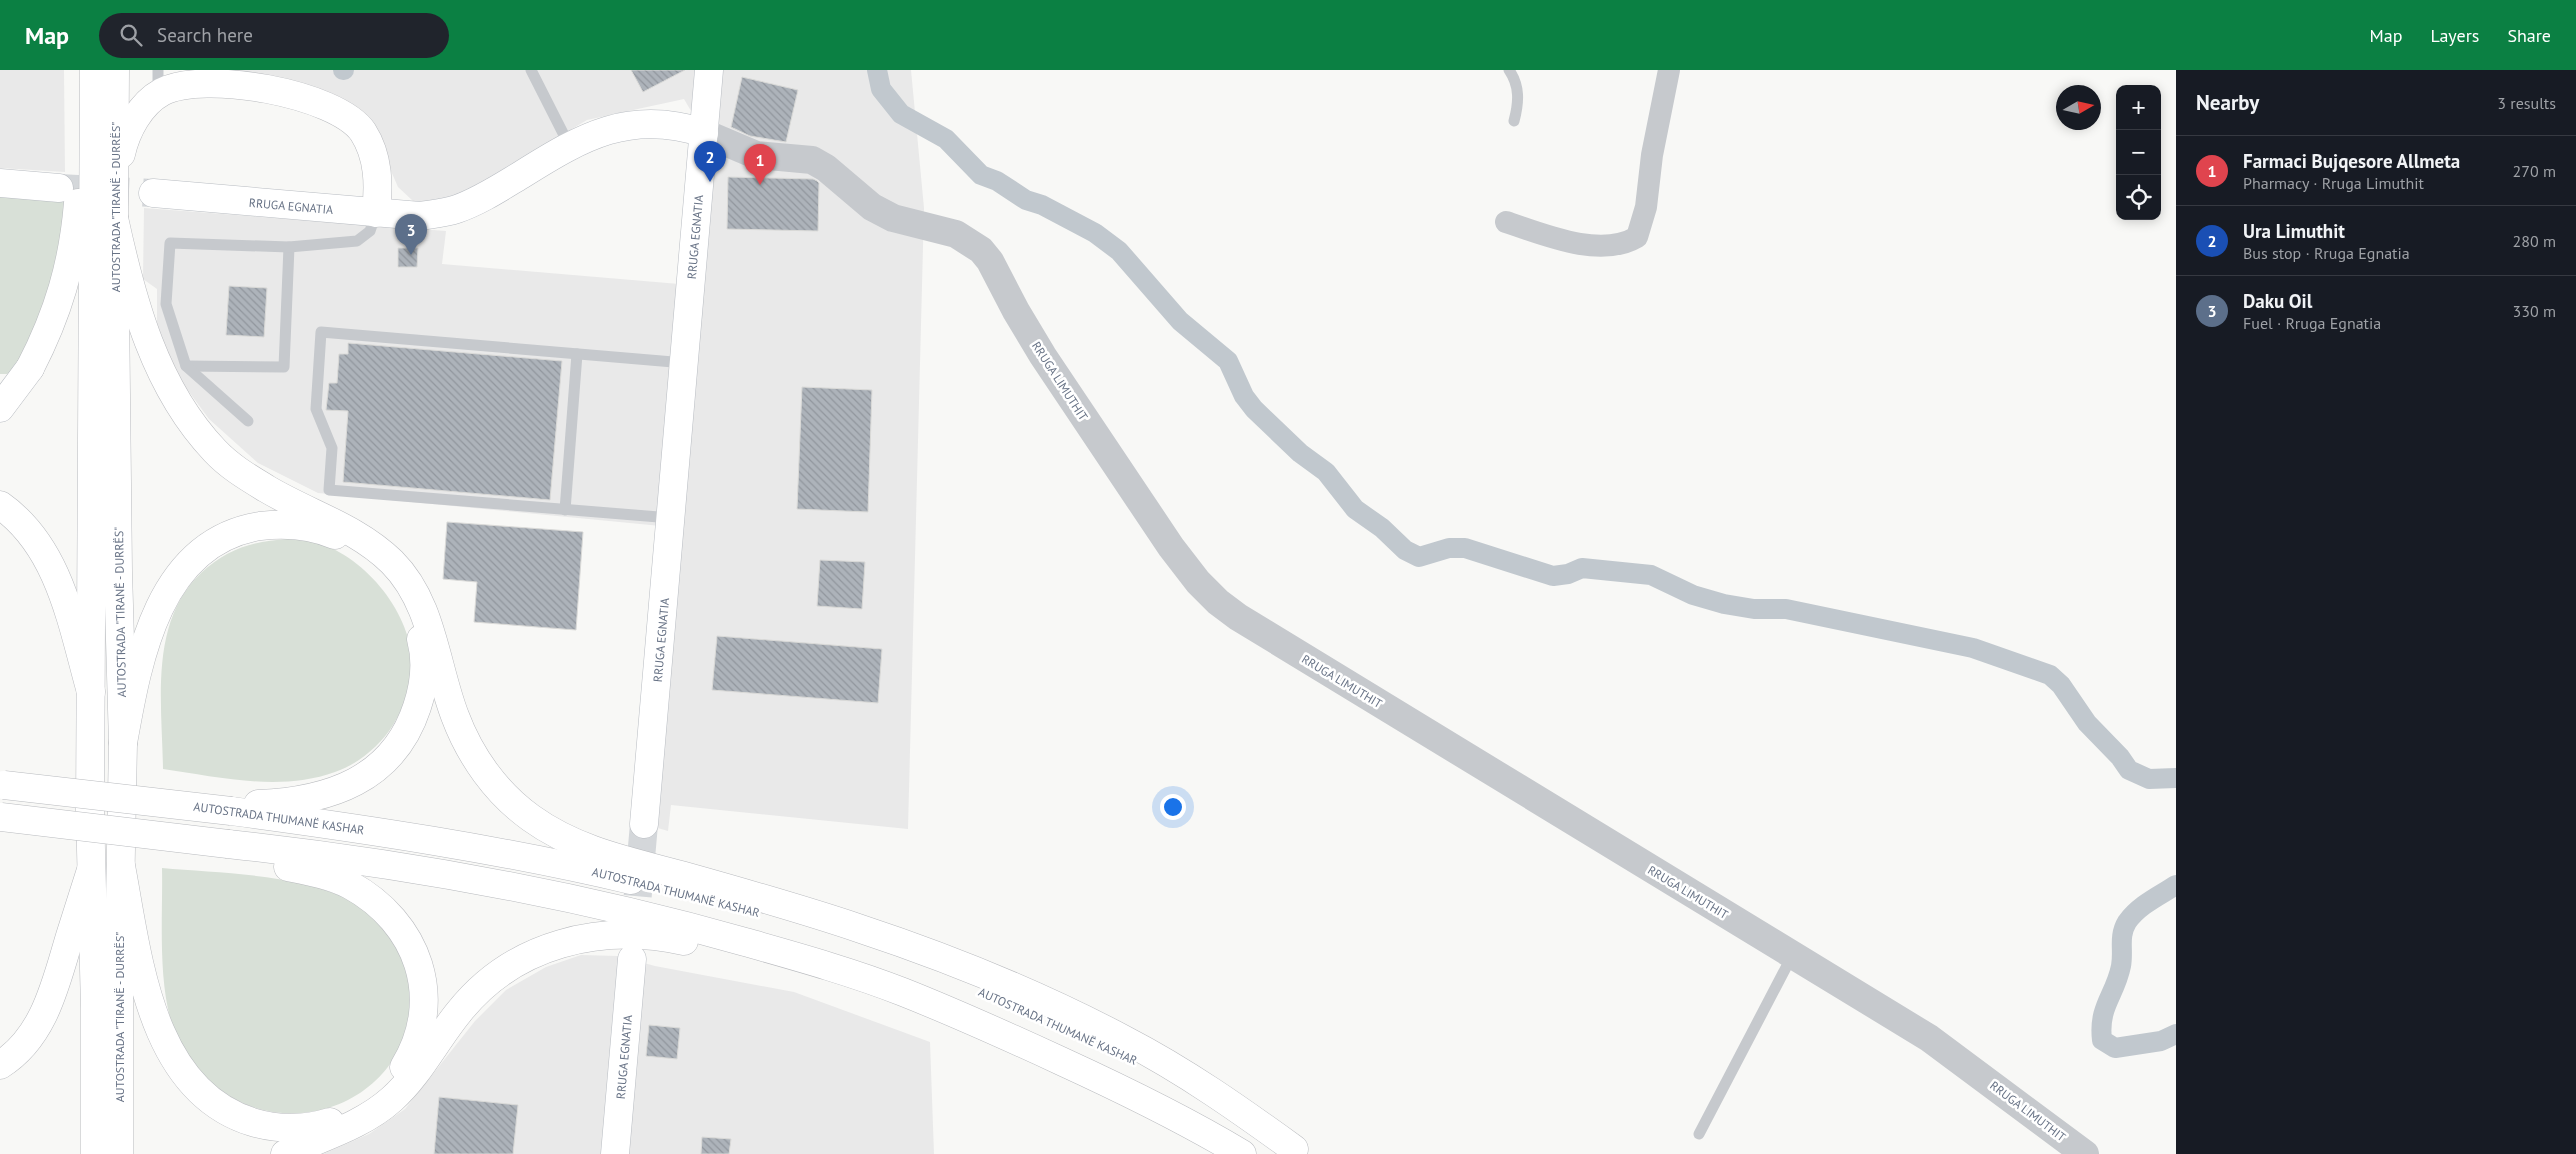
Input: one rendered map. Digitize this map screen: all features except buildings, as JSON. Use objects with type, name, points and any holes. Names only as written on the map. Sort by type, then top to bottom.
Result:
[{"type":"main road","points":[[0,408],[30,368],[50,326],[69,271],[76,228],[93,70]]},
{"type":"main road","name":"AUTOSTRADA \"TIRANË - DURRËS\"","points":[[93,70],[91,870],[96,1154]]},
{"type":"main road","name":"AUTOSTRADA \"TIRANË - DURRËS\"","points":[[115,70],[114,218],[118,571],[123,743],[119,1154]]},
{"type":"main road","points":[[704,133],[709,70]]},
{"type":"main road","points":[[115,180],[123,146],[130,128],[158,82],[181,86],[222,83],[280,92],[322,103],[351,119],[363,132],[374,154],[378,192],[376,213]]},
{"type":"main road","name":"RRUGA EGNATIA","points":[[153,193],[420,216],[457,209],[502,187],[569,145],[608,129],[632,125],[672,124],[704,133],[644,824]]},
{"type":"main road","points":[[0,183],[59,188]]},
{"type":"main road","points":[[114,218],[126,277],[142,328],[161,370],[181,406],[217,453],[239,471],[272,492],[356,534],[390,560],[404,576],[424,612],[454,715],[464,738],[478,763],[510,801],[554,833],[604,855],[774,901],[918,949],[965,976]]},
{"type":"main road","points":[[0,382],[17,379],[30,368]]},
{"type":"main road","points":[[0,505],[29,530],[54,574],[67,608],[91,692]]},
{"type":"main road","points":[[123,743],[135,677],[144,641],[172,585],[190,562],[214,542],[242,529],[272,524],[302,526],[349,541],[387,571],[402,592],[415,617],[422,643],[424,668],[421,693],[414,716],[393,752],[375,770],[356,783],[305,799],[232,808]]},
{"type":"main road","name":"AUTOSTRADA THUMANË KASHAR","points":[[2,780],[107,796],[232,808],[486,850],[653,885],[746,908],[965,976],[1024,1001],[1171,1078],[1299,1152]]},
{"type":"main road","points":[[0,821],[137,833],[228,849],[320,874],[348,884],[384,909],[409,942],[423,980],[424,997],[419,1036],[412,1055],[386,1091],[369,1106],[346,1118],[306,1128],[290,1129],[240,1118],[212,1101],[194,1085],[167,1045],[156,1021],[140,968],[121,866]]},
{"type":"main road","points":[[228,849],[304,852],[440,873],[660,918],[783,953],[902,992],[965,1026],[1019,1050],[1124,1090],[1242,1154]]},
{"type":"main road","points":[[0,1065],[25,1044],[42,1017],[59,976],[91,870]]},
{"type":"main road","points":[[285,1154],[356,1124],[394,1098],[460,1010],[490,980],[509,967],[547,947],[600,934],[640,933],[711,948],[965,1026]]},
{"type":"main road","name":"RRUGA EGNATIA","points":[[615,1154],[632,959]]},
{"type":"main road","points":[[1019,1050],[1209,1154]]},
{"type":"street","points":[[1506,222],[1569,242],[1599,245],[1623,242],[1637,237],[1646,207],[1652,156],[1669,70]]},
{"type":"street","name":"RRUGA LIMUTHIT","points":[[704,133],[756,155],[812,160],[826,168],[872,207],[893,218],[956,234],[970,242],[990,261],[1042,356],[1171,547],[1198,582],[1218,602],[1238,617],[1929,1038],[2085,1154]]},
{"type":"lane","points":[[531,70],[569,145]]},
{"type":"lane","points":[[1509,70],[1516,81],[1519,104],[1514,121]]},
{"type":"lane","points":[[248,421],[186,366],[166,304],[170,243],[289,247],[357,241],[370,231],[376,213]]},
{"type":"lane","points":[[186,366],[284,367],[289,247]]},
{"type":"lane","points":[[671,518],[328,490],[332,448],[316,409],[321,332],[685,363]]},
{"type":"lane","points":[[565,510],[577,354]]},
{"type":"lane","points":[[1699,1134],[1792,956]]},
{"type":"shaded area","points":[[0,70],[64,70],[65,172],[0,168]]},
{"type":"shaded area","points":[[191,70],[911,70],[924,208],[908,829],[671,805],[668,831],[644,824],[671,527],[318,493],[258,463],[209,419],[181,381],[157,330],[157,289],[143,279],[144,208],[446,231],[442,264],[691,285],[704,133],[684,99],[587,120],[446,204],[413,201],[398,187],[377,139],[240,78]]},
{"type":"shaded area","points":[[0,195],[66,200],[62,244],[50,287],[14,369],[7,374],[0,374]]},
{"type":"shaded area","points":[[288,539],[314,542],[338,551],[374,579],[389,598],[409,639],[412,661],[411,683],[404,705],[396,720],[382,740],[352,765],[314,778],[293,781],[249,781],[163,769],[162,665],[166,639],[173,615],[184,593],[201,573],[231,552],[252,544]]},
{"type":"shaded area","points":[[162,868],[232,873],[305,884],[347,899],[381,923],[402,954],[411,988],[409,1022],[396,1055],[374,1083],[342,1103],[302,1113],[282,1113],[262,1110],[234,1099],[194,1066],[174,1031],[165,992],[162,950]]},
{"type":"shaded area","points":[[581,955],[618,956],[655,966],[794,992],[930,1042],[934,1154],[323,1154],[369,1134],[405,1109],[475,1021],[506,990],[546,967]]},
{"type":"waterway","points":[[877,70],[881,89],[901,114],[946,139],[981,175],[997,181],[1026,200],[1042,205],[1095,233],[1119,251],[1180,321],[1228,361],[1244,396],[1254,409],[1300,453],[1326,472],[1355,509],[1382,528],[1405,550],[1419,557],[1449,548],[1465,548],[1553,576],[1568,574],[1582,568],[1651,575],[1693,595],[1724,604],[1754,609],[1786,609],[1973,648],[2050,675],[2061,685],[2087,723],[2120,757],[2129,770],[2149,779],[2176,778]]},
{"type":"waterway","points":[[2176,885],[2143,906],[2127,922],[2122,938],[2121,966],[2102,1018],[2101,1028],[2102,1040],[2115,1048],[2161,1041],[2176,1034]]},
{"type":"tunnel","points":[[59,188],[153,193]]},
{"type":"tunnel","points":[[634,938],[644,824]]},
{"type":"place","name":"Ura Limuthit","points":[[710,182]]},
{"type":"place","name":"Farmaci Bujqesore Allmeta","points":[[760,185]]},
{"type":"place","name":"Daku Oil","points":[[411,255]]}]
